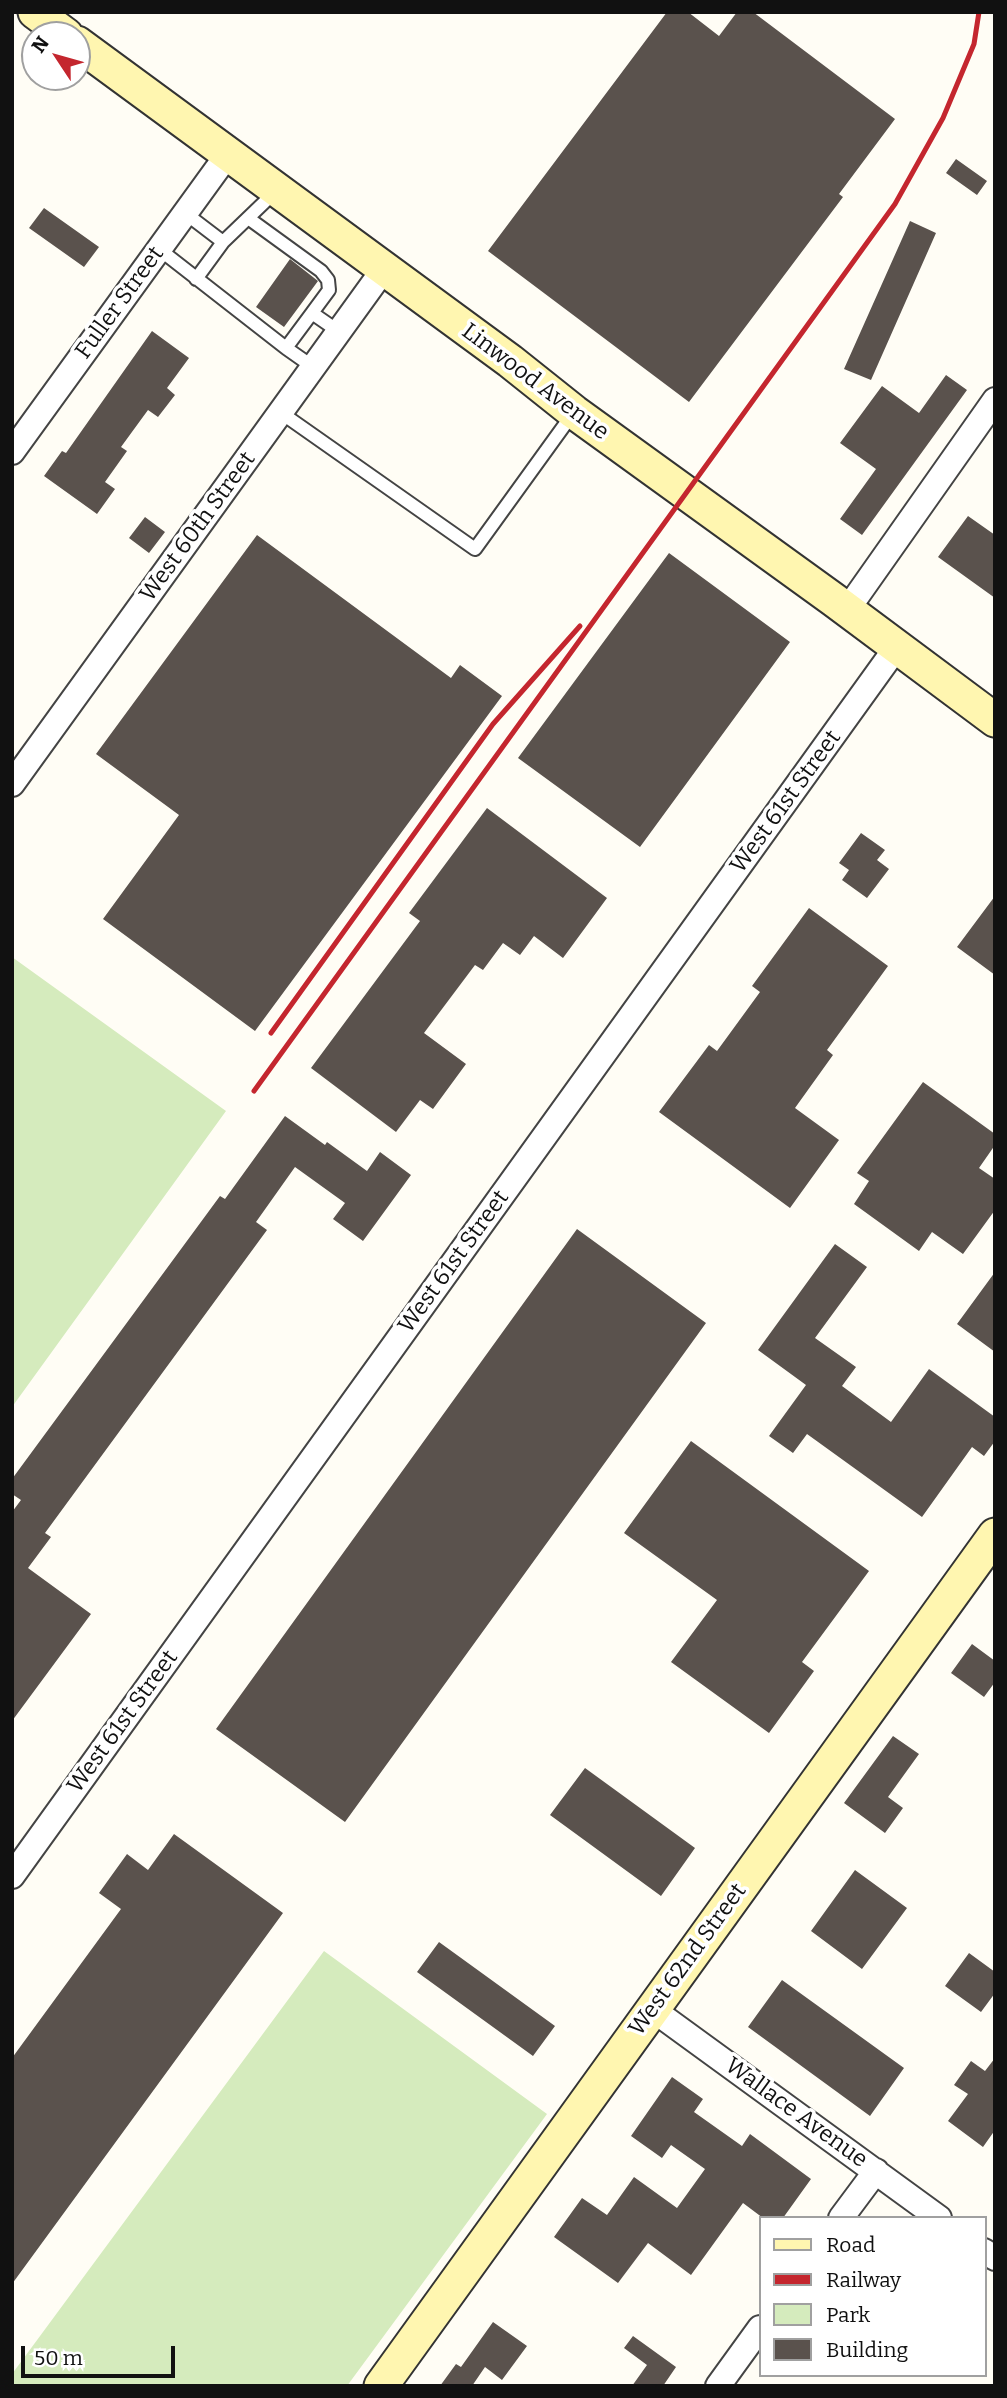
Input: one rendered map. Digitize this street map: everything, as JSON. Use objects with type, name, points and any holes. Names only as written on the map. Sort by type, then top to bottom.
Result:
[{"type":"main road","name":"Linwood Avenue","points":[[91,53],[510,361],[573,412],[995,720]]},
{"type":"main road","name":"West 62nd Street","points":[[380,2386],[995,1535]]},
{"type":"street","name":"Fuller Street","points":[[12,452],[228,154]]},
{"type":"street","name":"West 60th Street","points":[[12,784],[384,269]]},
{"type":"street","points":[[847,610],[995,400]]},
{"type":"street","name":"West 61st Street","points":[[12,1876],[896,648]]},
{"type":"street","name":"Wallace Avenue","points":[[652,2009],[937,2216]]},
{"type":"street","points":[[842,2216],[876,2171]]},
{"type":"street","points":[[718,2386],[758,2331]]},
{"type":"lane","points":[[196,279],[223,242],[277,190]]},
{"type":"lane","points":[[185,214],[223,242]]},
{"type":"lane","points":[[248,218],[321,271],[328,280],[329,290],[286,348]]},
{"type":"lane","points":[[159,249],[313,367]]},
{"type":"lane","points":[[312,313],[338,331]]},
{"type":"lane","points":[[280,412],[475,549],[573,412]]},
{"type":"green space","points":[[12,957],[226,1111],[12,1407]]},
{"type":"green space","points":[[324,1951],[547,2114],[347,2386],[12,2386],[12,2374]]},
{"type":"building","points":[[667,12],[688,12],[719,36],[737,12],[753,12],[895,119],[839,194],[843,197],[689,402],[488,251]]},
{"type":"building","points":[[956,159],[987,181],[977,195],[946,173]]},
{"type":"building","points":[[44,208],[99,247],[84,267],[29,228]]},
{"type":"building","points":[[910,221],[936,233],[871,380],[844,369]]},
{"type":"building","points":[[290,259],[318,281],[284,327],[256,307]]},
{"type":"building","points":[[152,331],[189,358],[167,388],[175,395],[158,417],[148,410],[121,447],[127,451],[105,482],[115,489],[97,514],[44,476],[62,451],[66,453]]},
{"type":"building","points":[[946,375],[967,390],[862,535],[840,519],[876,469],[840,443],[882,386],[919,413]]},
{"type":"building","points":[[968,516],[995,535],[995,598],[938,557]]},
{"type":"building","points":[[145,517],[165,532],[149,553],[129,538]]},
{"type":"building","points":[[257,535],[451,678],[460,665],[502,696],[255,1031],[103,919],[179,815],[96,754]]},
{"type":"building","points":[[669,553],[790,642],[640,847],[518,758]]},
{"type":"building","points":[[487,808],[607,898],[563,958],[534,936],[520,955],[503,943],[483,970],[475,965],[424,1033],[466,1064],[433,1109],[420,1100],[396,1132],[311,1068],[420,921],[409,913]]},
{"type":"building","points":[[861,833],[885,850],[877,860],[889,869],[867,898],[842,880],[849,870],[839,863]]},
{"type":"building","points":[[995,896],[995,975],[957,947]]},
{"type":"building","points":[[809,908],[888,966],[827,1050],[833,1055],[795,1108],[839,1140],[790,1208],[659,1112],[709,1045],[717,1051],[760,992],[752,986]]},
{"type":"building","points":[[923,1082],[995,1134],[995,1145],[979,1168],[995,1179],[995,1210],[963,1254],[932,1232],[919,1251],[854,1204],[869,1181],[857,1173]]},
{"type":"building","points":[[285,1116],[367,1171],[380,1152],[411,1175],[363,1241],[333,1219],[345,1203],[295,1167],[256,1222],[267,1230],[45,1533],[51,1537],[28,1568],[91,1614],[12,1721],[12,1512],[21,1500],[12,1494],[12,1479],[220,1196],[225,1199]]},
{"type":"building","points":[[577,1229],[706,1323],[345,1822],[216,1729]]},
{"type":"building","points":[[835,1244],[867,1267],[815,1338],[856,1367],[842,1386],[891,1422],[929,1369],[995,1417],[995,1441],[984,1456],[972,1447],[922,1517],[807,1434],[793,1453],[769,1436],[806,1385],[758,1350]]},
{"type":"building","points":[[995,1272],[995,1352],[957,1324]]},
{"type":"building","points":[[691,1441],[869,1571],[802,1662],[814,1671],[769,1733],[671,1662],[717,1600],[624,1533]]},
{"type":"building","points":[[972,1644],[995,1661],[995,1682],[984,1697],[951,1673]]},
{"type":"building","points":[[893,1736],[919,1754],[888,1797],[903,1808],[885,1833],[844,1803]]},
{"type":"building","points":[[585,1768],[695,1848],[661,1896],[550,1815]]},
{"type":"building","points":[[174,1834],[283,1913],[12,2284],[12,2058],[121,1909],[99,1893],[127,1854],[148,1870]]},
{"type":"building","points":[[855,1870],[907,1908],[862,1969],[811,1931]]},
{"type":"building","points":[[439,1942],[555,2026],[533,2056],[417,1972]]},
{"type":"building","points":[[969,1953],[995,1972],[995,1993],[981,2012],[945,1986]]},
{"type":"building","points":[[782,1980],[904,2068],[870,2116],[748,2027]]},
{"type":"building","points":[[995,2058],[995,2130],[983,2147],[948,2121],[968,2094],[954,2085],[971,2061],[985,2071]]},
{"type":"building","points":[[672,2077],[703,2099],[694,2112],[742,2146],[750,2134],[811,2179],[784,2216],[760,2216],[743,2203],[691,2275],[648,2243],[618,2283],[554,2237],[582,2198],[607,2215],[634,2177],[677,2208],[705,2169],[671,2145],[662,2158],[631,2136]]},
{"type":"building","points":[[493,2322],[527,2346],[502,2380],[485,2367],[472,2386],[440,2386],[456,2364],[461,2367]]},
{"type":"building","points":[[633,2336],[676,2367],[663,2386],[632,2386],[647,2365],[624,2348]]},
{"type":"railway","points":[[254,1091],[895,204],[943,118],[974,44],[979,12]]},
{"type":"railway","points":[[271,1033],[493,724],[580,626]]}]
